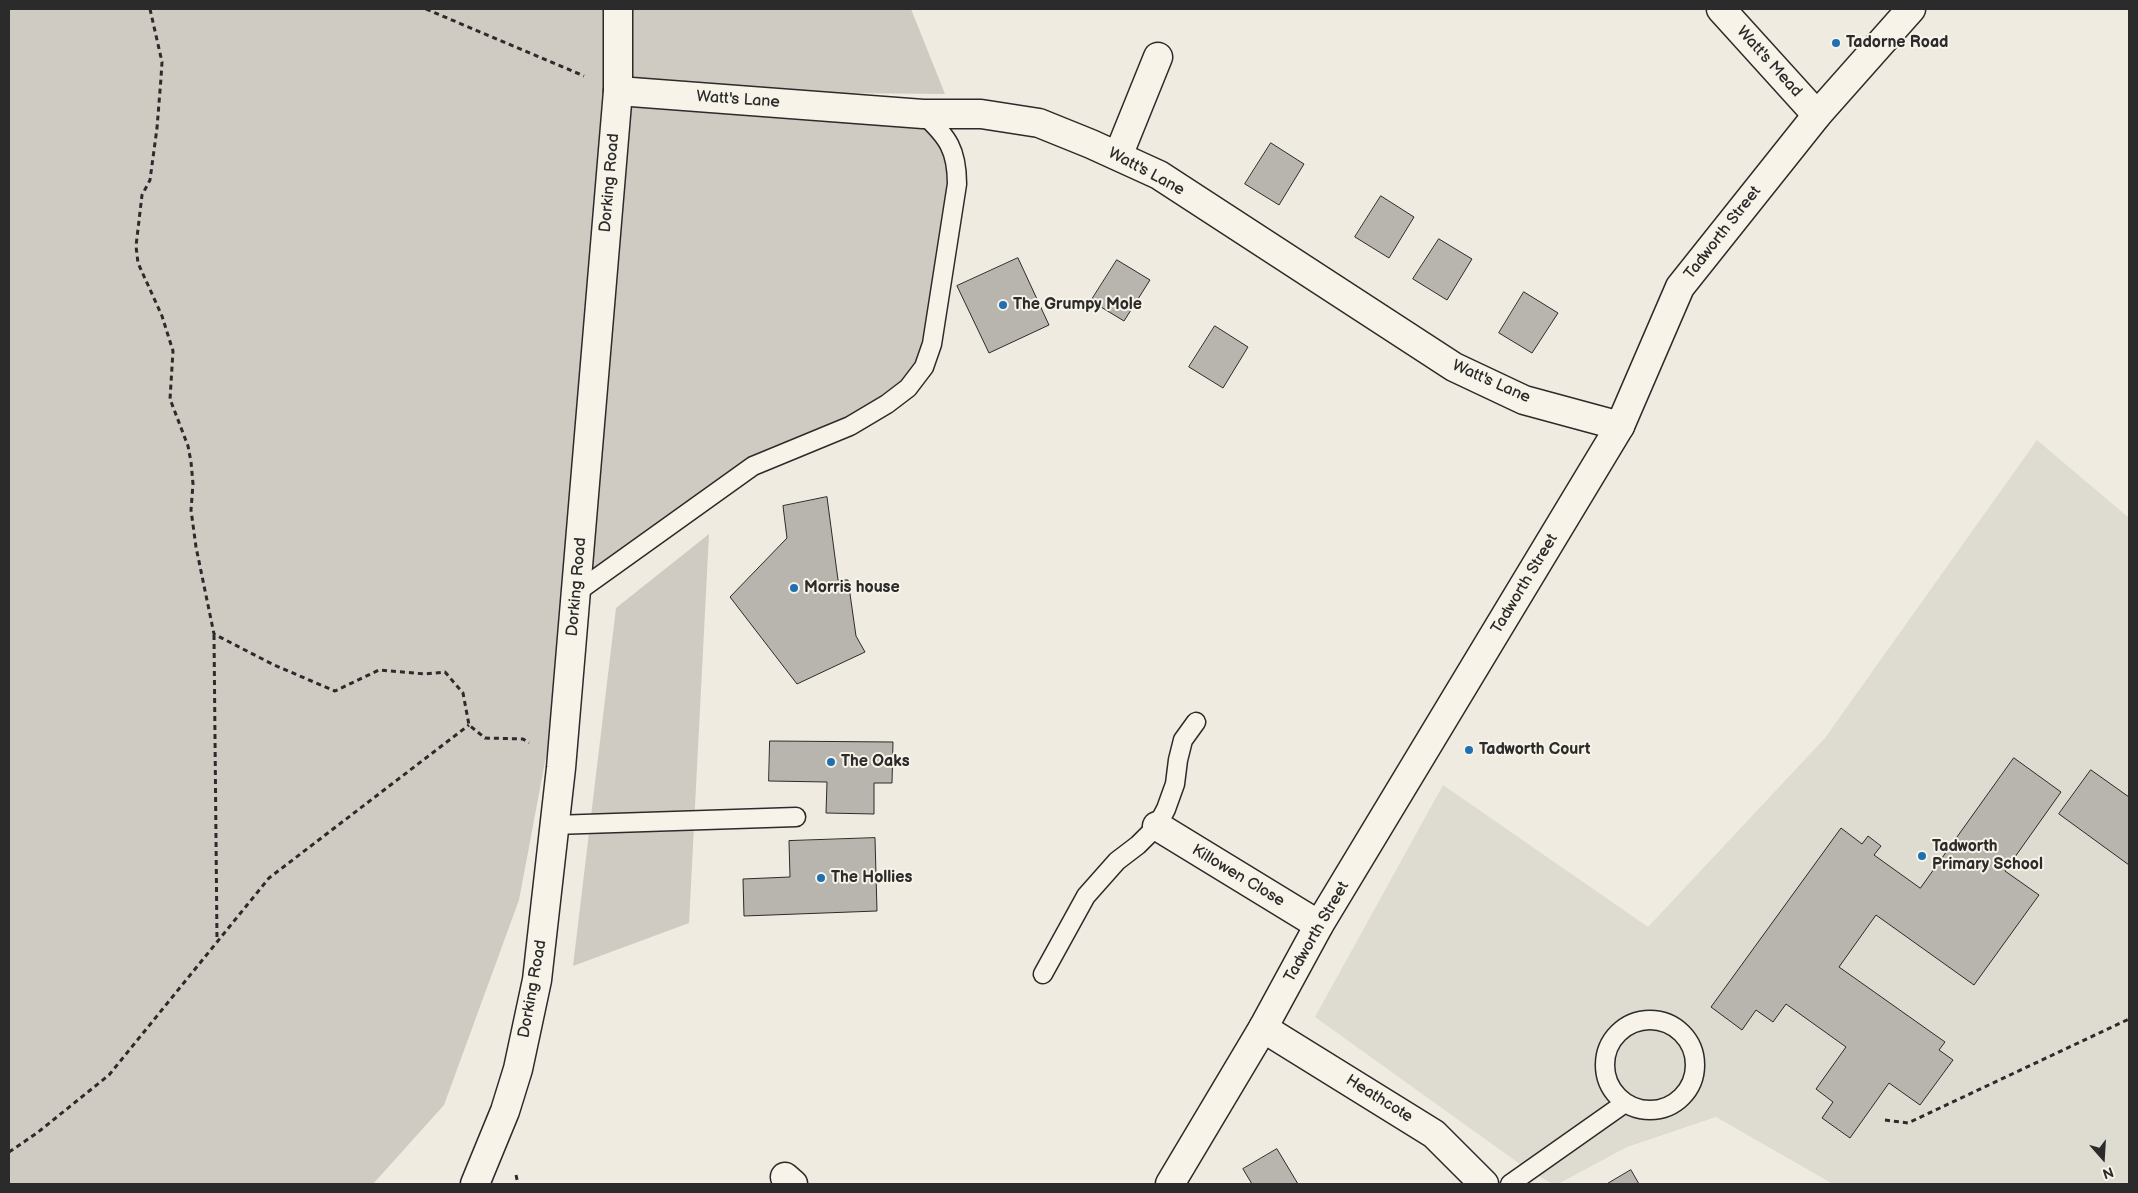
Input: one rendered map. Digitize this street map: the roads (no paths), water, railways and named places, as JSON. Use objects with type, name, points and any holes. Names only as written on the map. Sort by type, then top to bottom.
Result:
[{"type":"main road","name":"Dorking Road","points":[[475,1184],[505,1111],[518,1069],[537,980],[561,768],[577,592],[618,91],[618,9]]},
{"type":"main road","name":"Watt's Mead","points":[[1721,9],[1817,115]]},
{"type":"main road","name":"Tadworth Street","points":[[1170,1184],[1263,1028],[1319,925],[1620,426],[1680,288],[1817,115],[1911,9]]},
{"type":"main road","points":[[1118,156],[1158,58]]},
{"type":"main road","name":"Watt's Lane","points":[[618,91],[922,114],[981,114],[1039,123],[1159,175],[1454,367],[1524,400],[1620,426]]},
{"type":"main road","name":"Killowen Close","points":[[1157,826],[1319,925]]},
{"type":"main road","name":"Heathcote","points":[[1263,1028],[1434,1134],[1484,1184]]},
{"type":"main road","name":"Dorking Road","points":[[468,1184],[486,1157]]},
{"type":"lane","points":[[577,592],[753,466],[850,426],[887,404],[908,388],[924,367],[932,344],[957,184],[957,164],[951,145],[938,128],[922,114]]},
{"type":"lane","points":[[1043,974],[1086,896],[1117,861],[1138,845],[1157,826],[1166,809],[1175,784],[1183,740],[1196,722]]},
{"type":"lane","points":[[554,825],[796,817]]},
{"type":"lane","points":[[1650,1019],[1664,1022],[1677,1028],[1687,1038],[1694,1051],[1696,1065],[1693,1080],[1688,1091],[1671,1106],[1659,1110],[1636,1109],[1625,1103],[1615,1094],[1607,1081],[1605,1067],[1607,1052],[1612,1039],[1622,1029],[1635,1022],[1650,1019]]},
{"type":"lane","points":[[1510,1184],[1625,1103]]},
{"type":"place","name":"Tadorne Road","points":[[1836,43]]},
{"type":"place","name":"The Grumpy Mole","points":[[1003,305]]},
{"type":"place","name":"Morris house","points":[[794,588]]},
{"type":"place","name":"Tadworth Court","points":[[1469,750]]},
{"type":"place","name":"The Oaks","points":[[831,762]]},
{"type":"place","name":"Tadworth Primary School","points":[[1922,856]]},
{"type":"place","name":"The Hollies","points":[[821,878]]}]
